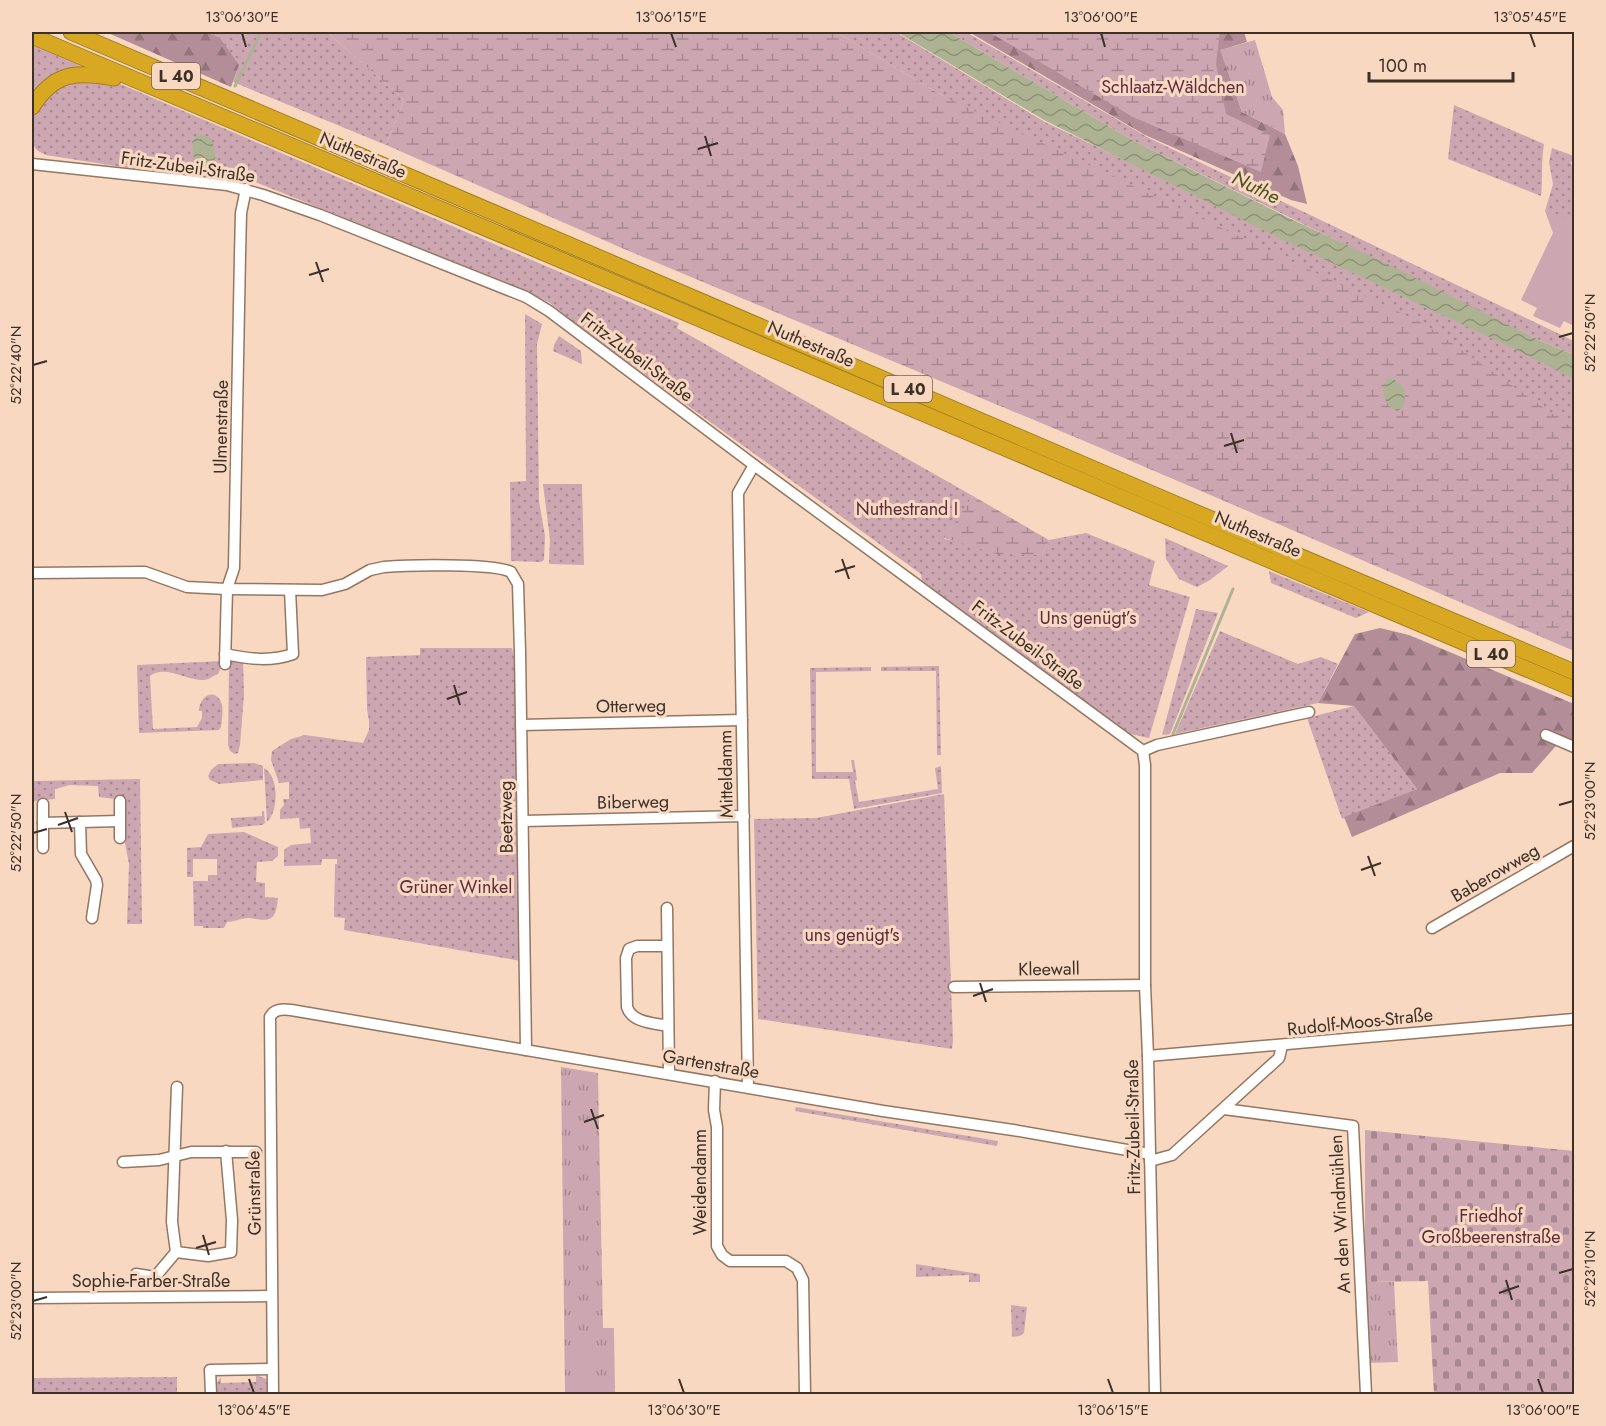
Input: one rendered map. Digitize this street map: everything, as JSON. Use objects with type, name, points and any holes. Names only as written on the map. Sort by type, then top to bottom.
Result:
[{"type":"highway","name":"Nuthestraße","points":[[71,32],[1575,672]]},
{"type":"highway","points":[[87,32],[111,48]]},
{"type":"highway","name":"Nuthestraße","points":[[32,36],[1575,689]]},
{"type":"highway","points":[[32,107],[47,87],[73,74],[90,73],[138,81]]},
{"type":"street","name":"Fritz-Zubeil-Straße","points":[[32,164],[246,189],[320,215],[526,297],[563,321],[754,465],[1143,751],[1145,765],[1145,985],[1155,1395]]},
{"type":"street","name":"Ulmenstraße","points":[[246,189],[241,213],[234,568],[227,589],[225,659],[279,659],[293,654],[290,590]]},
{"type":"street","name":"Mitteldamm","points":[[748,1087],[738,493],[754,465]]},
{"type":"street","name":"Beetzweg","points":[[290,590],[334,588],[370,570],[402,566],[504,569],[514,575],[518,584],[526,1050]]},
{"type":"street","points":[[32,573],[145,572],[187,587],[290,590]]},
{"type":"street","points":[[1143,751],[1157,745],[1309,712]]},
{"type":"street","name":"Otterweg","points":[[521,724],[742,720]]},
{"type":"street","points":[[1546,735],[1575,747]]},
{"type":"street","points":[[120,801],[120,837]]},
{"type":"street","points":[[43,804],[43,848]]},
{"type":"street","name":"Biberweg","points":[[523,821],[744,816]]},
{"type":"street","points":[[43,823],[119,821]]},
{"type":"street","points":[[80,822],[81,854],[97,885],[92,918]]},
{"type":"street","name":"Baberowweg","points":[[1432,928],[1575,846]]},
{"type":"street","points":[[667,908],[669,1074]]},
{"type":"street","points":[[667,946],[637,946],[628,949],[626,958],[628,1013],[635,1018],[668,1026]]},
{"type":"street","name":"Kleewall","points":[[954,987],[1145,985]]},
{"type":"street","name":"Gartenstraße","points":[[270,1017],[278,1010],[291,1010],[715,1081],[1150,1158]]},
{"type":"street","name":"Grünstraße","points":[[270,1017],[273,1395]]},
{"type":"street","name":"Rudolf-Moos-Straße","points":[[1148,1056],[1575,1019]]},
{"type":"street","points":[[1150,1158],[1172,1155],[1279,1058],[1282,1046]]},
{"type":"street","name":"Weidendamm","points":[[715,1081],[717,1246],[722,1255],[730,1261],[786,1261],[797,1268],[803,1280],[805,1395]]},
{"type":"street","points":[[136,1274],[155,1277],[176,1252],[172,1222],[177,1087]]},
{"type":"street","name":"An den Windmühlen","points":[[1224,1109],[1353,1126],[1366,1395]]},
{"type":"street","points":[[176,1252],[208,1256],[231,1252],[232,1220],[226,1151]]},
{"type":"street","points":[[123,1161],[159,1160],[190,1152],[256,1152]]},
{"type":"street","name":"Sophie-Farber-Straße","points":[[32,1298],[271,1296]]},
{"type":"street","points":[[211,1395],[210,1370],[272,1369]]},
{"type":"green space","points":[[106,32],[206,32],[220,38],[239,65],[231,87]]},
{"type":"green space","points":[[213,32],[327,32],[404,100],[386,145],[233,82],[239,65],[212,35]]},
{"type":"green space","points":[[327,32],[836,32],[943,96],[1426,325],[1574,429],[1574,651],[1096,446],[624,249],[386,145],[404,100]]},
{"type":"green space","points":[[836,32],[896,32],[1045,122],[1574,375],[1574,491],[943,96]]},
{"type":"green space","points":[[949,32],[966,32],[1149,138],[1574,341],[1574,355],[1541,341],[1134,141]]},
{"type":"green space","name":"Schlaatz-Wäldchen","points":[[969,32],[1244,32],[1247,42],[1221,50],[1242,112],[1285,134],[1298,166],[1307,204],[1291,200],[1145,135]]},
{"type":"green space","name":"Schlaatz-Wäldchen","points":[[989,32],[1220,32],[1216,64],[1226,114],[1270,135],[1261,172],[1133,117]]},
{"type":"green space","points":[[1255,40],[1272,97],[1283,110],[1285,134],[1242,112],[1220,50]]},
{"type":"green space","points":[[32,45],[83,67],[32,97]]},
{"type":"green space","points":[[70,80],[118,83],[679,323],[677,328],[973,496],[944,539],[1042,555],[1049,540],[1086,533],[1155,561],[1149,585],[1190,597],[1149,738],[1130,734],[922,581],[921,574],[594,338],[550,303],[517,287],[250,180],[128,168],[46,155],[37,150],[31,133],[36,107],[45,97]]},
{"type":"green space","points":[[1454,105],[1544,144],[1541,196],[1448,159]]},
{"type":"green space","points":[[1552,148],[1574,156],[1574,162],[1570,162],[1574,168],[1574,236],[1545,211],[1553,184],[1549,162]]},
{"type":"green space","points":[[1545,211],[1574,222],[1574,326],[1564,321],[1560,328],[1533,316],[1537,308],[1521,300],[1553,233]]},
{"type":"green space","points":[[525,314],[542,324],[537,344],[539,501],[545,536],[544,560],[541,562],[511,561],[510,482],[526,481]]},
{"type":"green space","points":[[559,336],[581,351],[582,364],[553,351]]},
{"type":"green space","points":[[543,484],[582,484],[584,565],[549,564],[550,539]]},
{"type":"green space","points":[[973,496],[1049,540],[1042,555],[997,554],[944,538]]},
{"type":"green space","points":[[1165,538],[1228,566],[1197,587],[1179,579],[1166,559]]},
{"type":"green space","points":[[1269,571],[1369,612],[1356,618],[1271,583]]},
{"type":"green space","points":[[1196,609],[1218,613],[1170,734],[1162,735]]},
{"type":"green space","points":[[1380,628],[1409,635],[1574,704],[1574,742],[1562,737],[1532,773],[1500,773],[1352,837],[1344,817],[1417,789],[1354,706],[1318,703],[1355,634]]},
{"type":"green space","points":[[1220,631],[1298,664],[1321,657],[1338,664],[1318,703],[1175,734]]},
{"type":"green space","name":"Grüner Winkel","points":[[420,648],[512,648],[515,662],[521,961],[344,930],[345,918],[334,917],[337,859],[322,859],[321,865],[284,866],[284,850],[291,845],[311,843],[310,828],[300,829],[299,818],[280,819],[280,810],[284,805],[283,799],[289,799],[289,782],[279,783],[271,760],[272,751],[291,739],[305,735],[363,743],[369,730],[366,657],[420,655]]},
{"type":"green space","points":[[243,660],[244,695],[240,745],[238,753],[235,754],[230,751],[228,745],[229,661]]},
{"type":"green space","points":[[222,661],[218,674],[206,680],[197,680],[169,672],[150,676],[153,729],[197,727],[202,718],[202,711],[199,711],[201,702],[207,696],[215,695],[222,704],[223,710],[219,730],[139,733],[137,665]]},
{"type":"green space","points":[[939,666],[941,755],[937,755],[936,671],[881,671],[881,667]]},
{"type":"green space","points":[[871,667],[871,671],[816,672],[816,772],[853,772],[851,760],[854,760],[859,802],[938,789],[935,768],[941,766],[942,793],[854,809],[849,779],[812,779],[810,668]]},
{"type":"green space","points":[[1354,706],[1417,789],[1342,819],[1307,718]]},
{"type":"green space","points":[[254,763],[263,766],[263,780],[219,784],[210,780],[208,776],[218,764]]},
{"type":"green space","points":[[264,768],[272,778],[276,794],[274,810],[267,822]]},
{"type":"green space","points":[[140,779],[142,924],[127,924],[129,864],[124,838],[126,816],[124,800],[99,797],[98,786],[70,785],[55,789],[55,799],[34,801],[34,781]]},
{"type":"green space","name":"uns genügt's","points":[[944,794],[952,1049],[758,1019],[754,819],[816,818]]},
{"type":"green space","points":[[262,811],[264,811],[265,823],[262,825],[232,828],[231,818],[262,816]]},
{"type":"green space","points":[[244,832],[278,847],[278,856],[272,861],[257,862],[256,882],[265,883],[265,897],[278,898],[273,917],[266,920],[248,918],[227,922],[224,928],[194,926],[193,881],[208,881],[208,875],[217,875],[217,859],[193,859],[193,877],[187,877],[187,848],[201,847],[208,834]]},
{"type":"green space","points":[[561,1067],[598,1073],[603,1328],[614,1328],[615,1394],[565,1394]]},
{"type":"green space","points":[[796,1107],[998,1141],[997,1146],[795,1111]]},
{"type":"green space","name":"Friedhof Großbeerenstraße","points":[[1365,1130],[1574,1151],[1574,1394],[1434,1394],[1428,1281],[1365,1282]]},
{"type":"green space","points":[[916,1264],[980,1274],[980,1282],[969,1282],[969,1275],[916,1277]]},
{"type":"green space","points":[[1365,1282],[1394,1282],[1398,1362],[1368,1363]]},
{"type":"green space","points":[[1011,1305],[1027,1307],[1024,1333],[1020,1336],[1012,1337]]},
{"type":"green space","points":[[573,1340],[595,1340],[595,1393],[573,1393]]},
{"type":"green space","points":[[256,1375],[266,1379],[270,1394],[216,1394],[216,1384],[221,1377],[221,1383],[256,1382]]},
{"type":"green space","points":[[177,1377],[177,1394],[32,1394],[32,1378]]},
{"type":"water","points":[[897,32],[949,32],[1134,141],[1541,341],[1574,355],[1574,379],[1279,238],[1044,120]]},
{"type":"water","points":[[196,136],[211,138],[215,156],[214,166],[206,171],[199,170],[194,159],[192,142]]},
{"type":"water","points":[[1391,378],[1404,390],[1403,408],[1397,411],[1384,397],[1386,379]]},
{"type":"waterway","points":[[235,86],[261,32]]},
{"type":"waterway","points":[[1173,734],[1233,589]]},
{"type":"water label","name":"Nuthe","points":[[1256,187]]},
{"type":"park label","name":"Nuthestrand I","points":[[907,509]]},
{"type":"park label","name":"Uns genügt’s","points":[[1088,618]]}]
